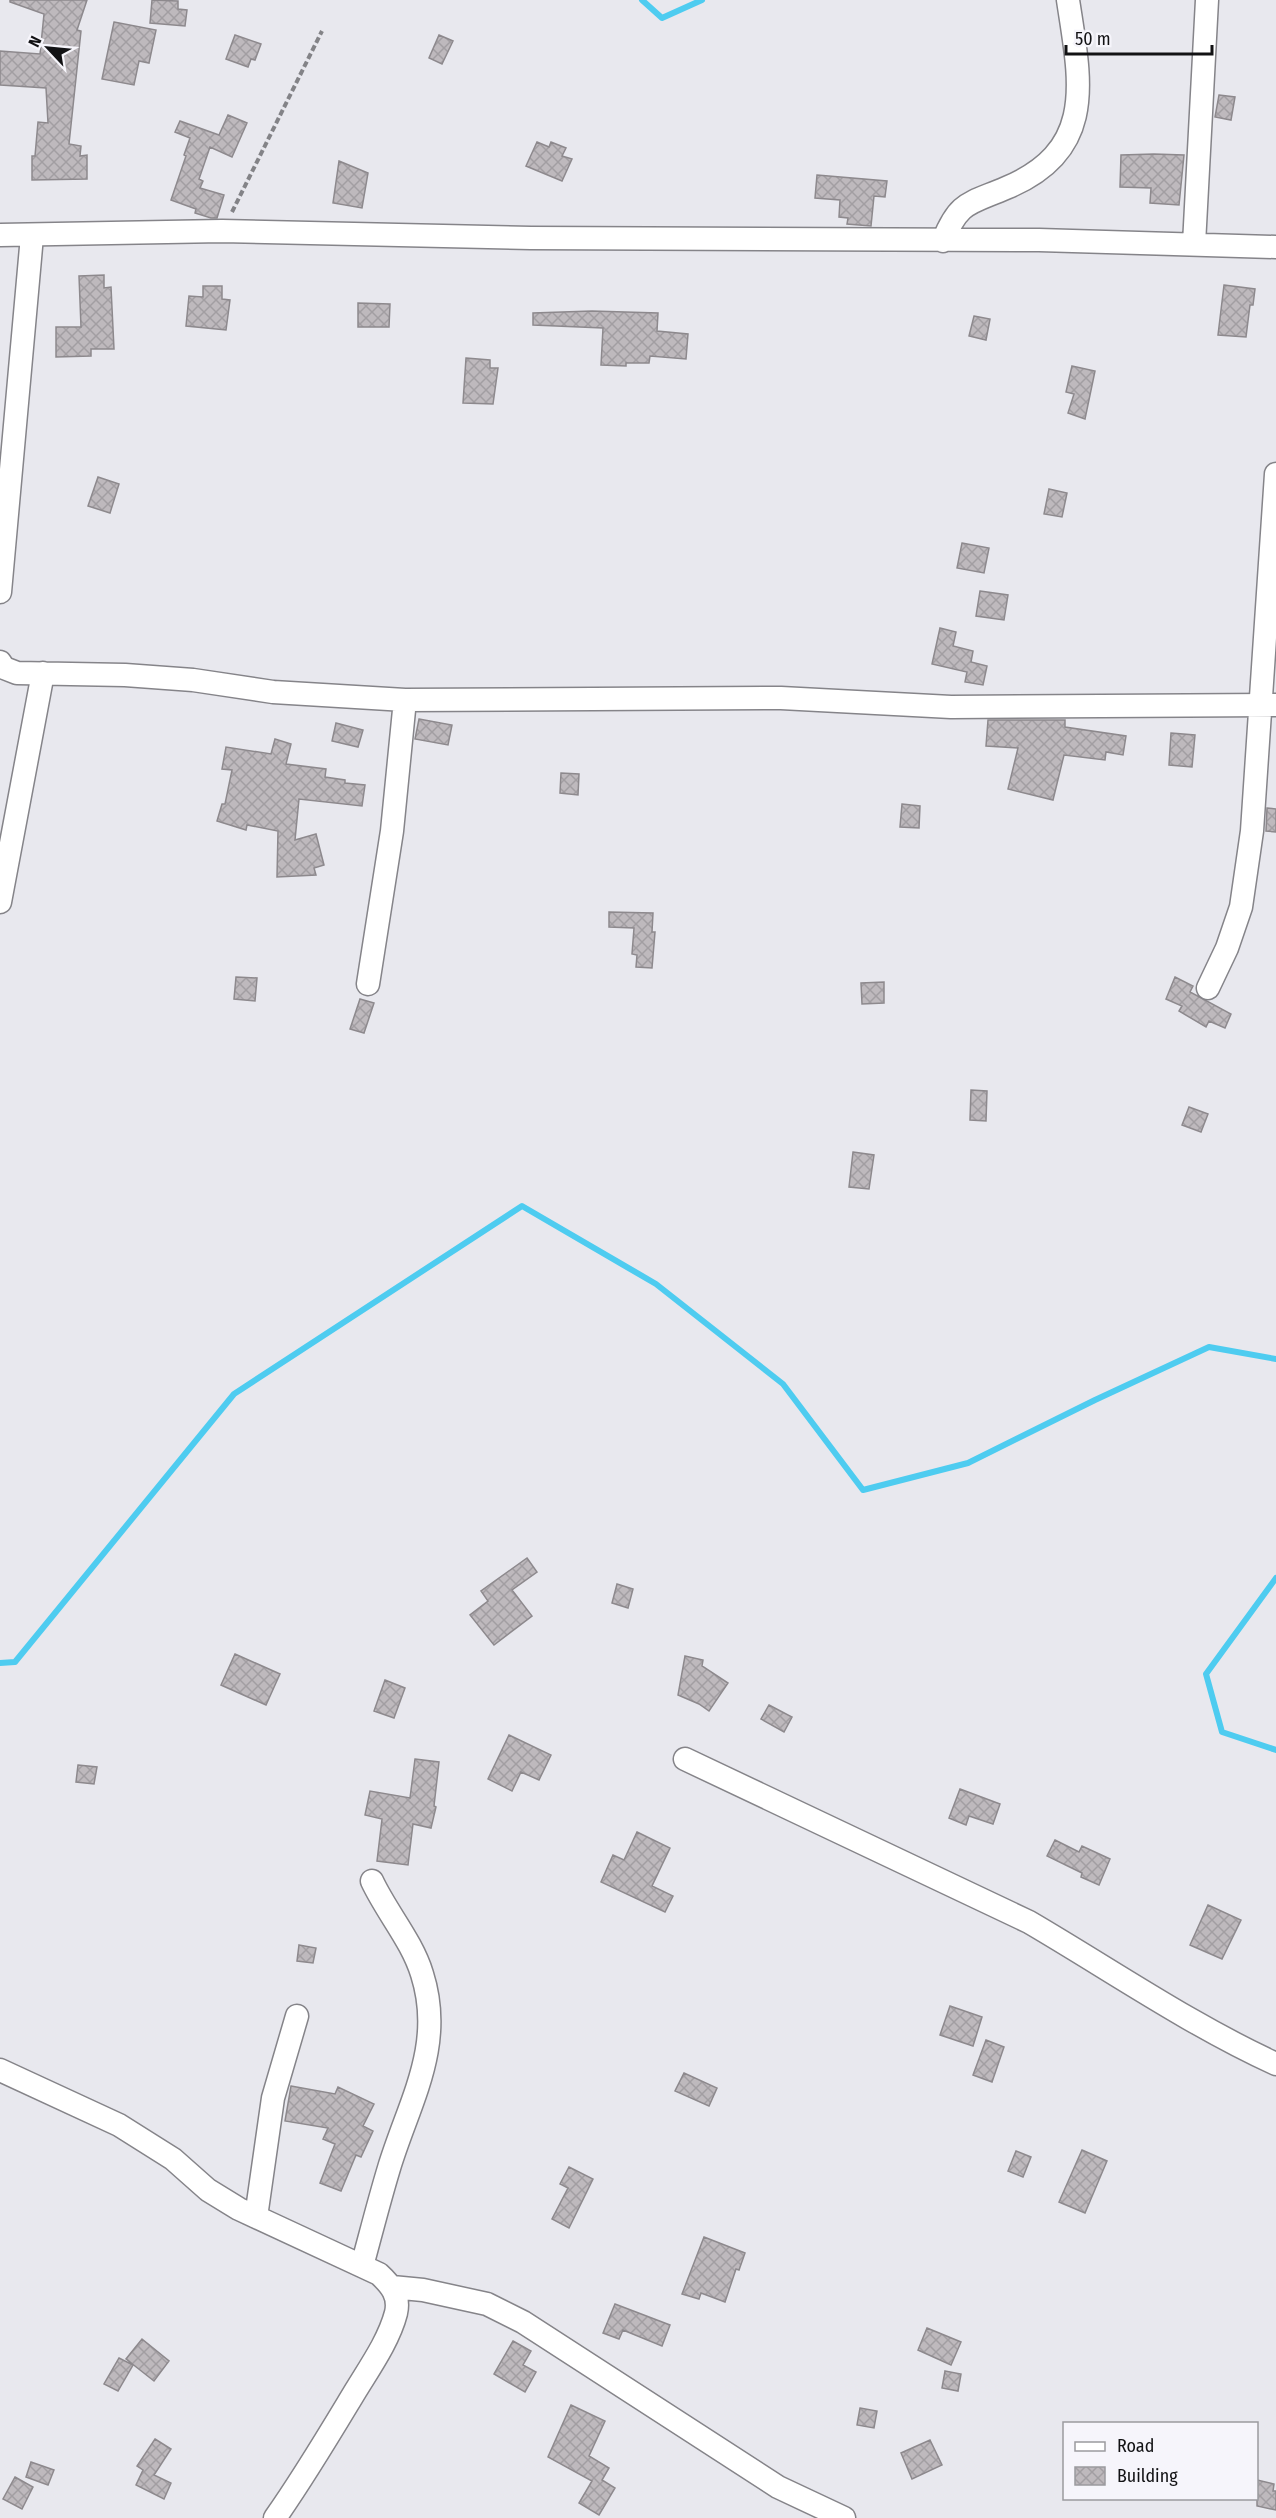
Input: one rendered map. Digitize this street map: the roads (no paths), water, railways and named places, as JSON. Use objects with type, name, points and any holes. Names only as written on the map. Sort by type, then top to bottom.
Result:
[{"type":"street","points":[[943,241],[952,217],[964,206],[1033,176],[1059,151],[1071,131],[1077,110],[1079,88],[1068,0]]},
{"type":"street","points":[[1194,244],[1208,0]]},
{"type":"street","points":[[0,235],[222,231],[519,238],[1039,240],[1276,247]]},
{"type":"street","points":[[0,592],[32,236]]},
{"type":"street","points":[[1208,988],[1235,928],[1241,907],[1252,831],[1268,706],[1276,474]]},
{"type":"street","points":[[0,662],[4,668],[16,673],[125,675],[194,681],[273,692],[405,700],[781,698],[951,707],[1268,706]]},
{"type":"street","points":[[0,902],[43,674]]},
{"type":"street","points":[[368,984],[392,831],[405,700]]},
{"type":"street","points":[[685,1759],[1029,1922],[1171,2009],[1229,2042],[1276,2064]]},
{"type":"street","points":[[362,2266],[388,2169],[422,2078],[429,2044],[430,2010],[422,1973],[409,1945],[392,1920],[372,1881]]},
{"type":"street","points":[[256,2217],[273,2098],[297,2016]]},
{"type":"street","points":[[0,2070],[119,2125],[173,2160],[208,2190],[256,2217],[379,2274],[392,2287],[396,2296],[396,2312],[389,2330],[346,2407],[275,2518]]},
{"type":"street","points":[[392,2287],[423,2290],[487,2304],[523,2322],[778,2487],[844,2518]]},
{"type":"waterway","points":[[642,0],[662,18],[702,0]]},
{"type":"waterway","points":[[0,1663],[15,1662],[234,1394],[522,1206],[656,1284],[783,1384],[863,1490],[968,1463],[1209,1347],[1276,1359]]},
{"type":"waterway","points":[[1276,1578],[1206,1674],[1222,1732],[1276,1750]]}]
